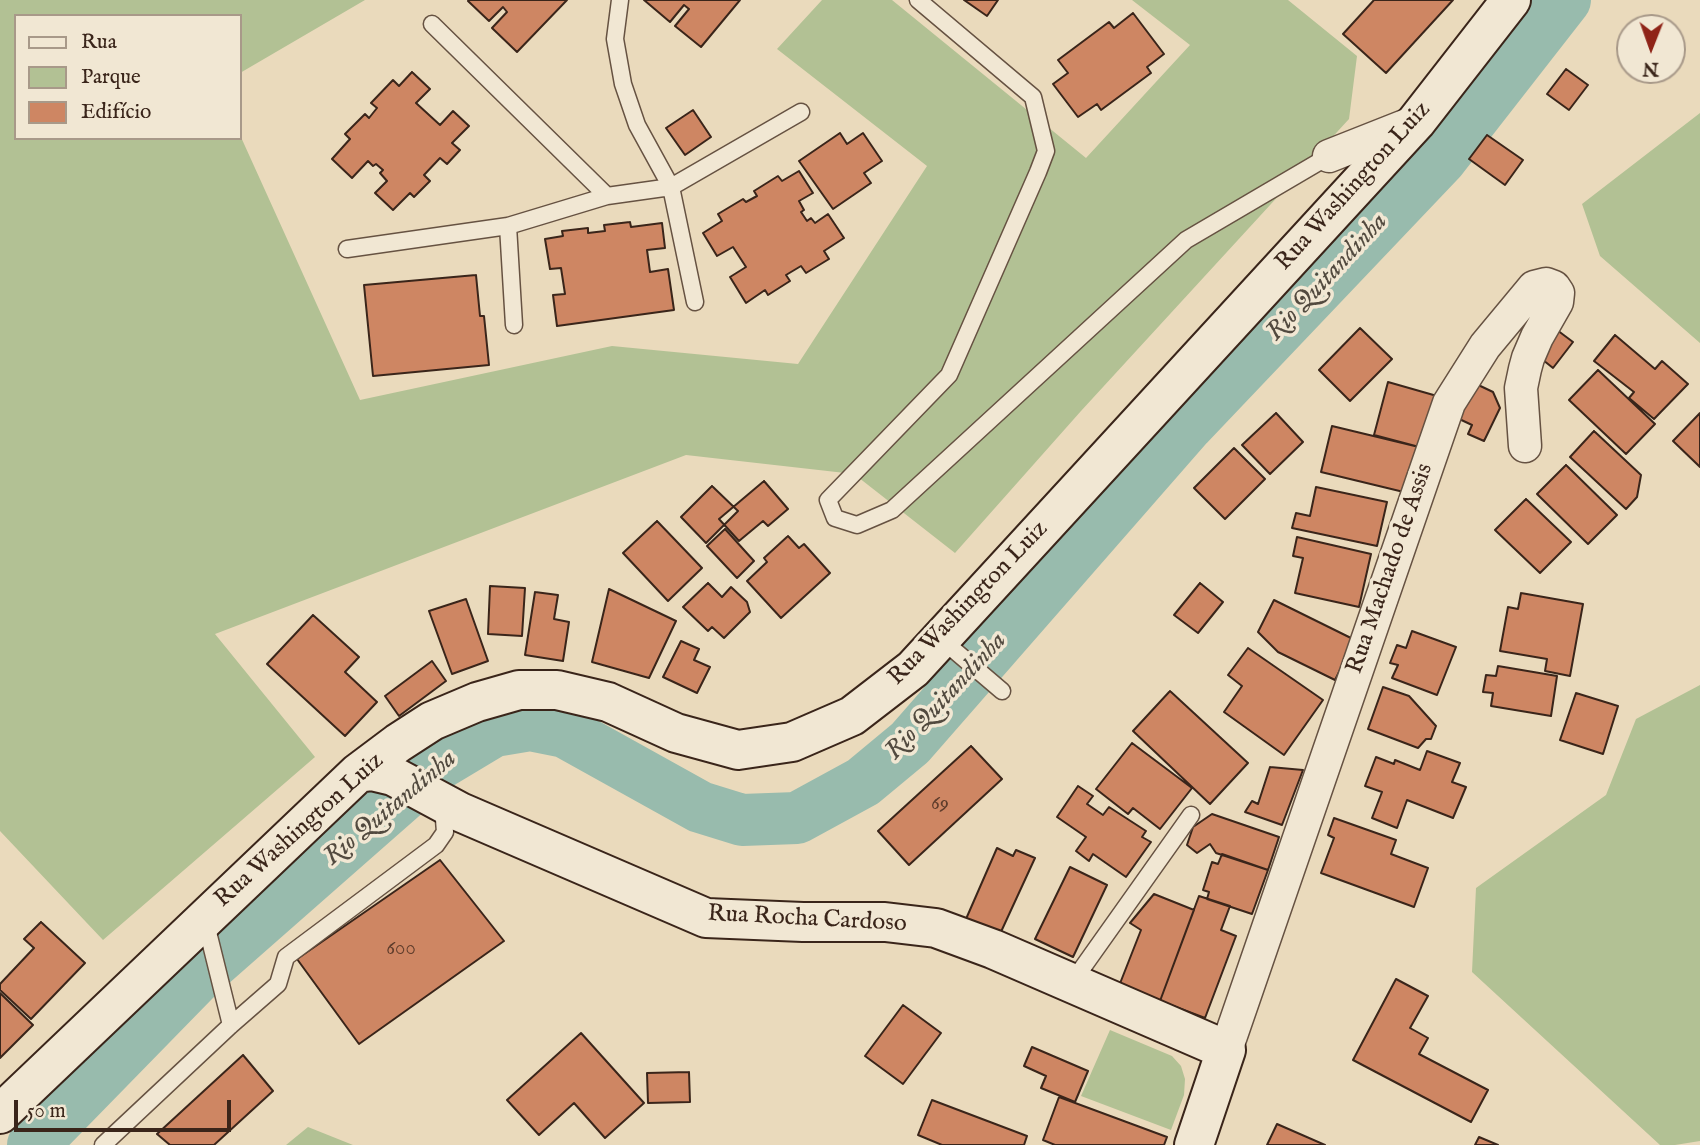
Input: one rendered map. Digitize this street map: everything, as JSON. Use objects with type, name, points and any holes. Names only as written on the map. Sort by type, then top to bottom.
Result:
[{"type":"main road","name":"Rua Washington Luiz","points":[[0,1114],[205,918],[432,721],[477,702],[519,690],[557,690],[608,702],[676,733],[738,750],[792,742],[852,716],[913,669],[941,639],[1416,122],[1511,0]]},
{"type":"main road","name":"Rua Rocha Cardoso","points":[[383,764],[443,804],[706,918],[885,922],[936,928],[993,949],[1226,1050]]},
{"type":"main road","points":[[1194,1145],[1226,1050]]},
{"type":"street","points":[[1329,156],[1416,122]]},
{"type":"street","name":"Rua Machado de Assis","points":[[1226,1050],[1449,403],[1485,346],[1534,288],[1546,284],[1554,287],[1558,293],[1557,302],[1537,337],[1525,369],[1521,388],[1525,446]]},
{"type":"lane","points":[[620,0],[615,39],[623,84],[637,124],[671,187],[695,302]]},
{"type":"lane","points":[[918,0],[1033,97],[1046,151],[949,375],[828,500],[835,518],[857,525],[892,510],[1186,240],[1329,156]]},
{"type":"lane","points":[[432,24],[607,196]]},
{"type":"lane","points":[[347,249],[508,226],[607,196],[671,187],[801,112]]},
{"type":"lane","points":[[508,226],[514,325]]},
{"type":"lane","points":[[941,639],[1002,691]]},
{"type":"lane","points":[[103,1145],[278,984],[286,957],[436,845],[445,832],[443,804]]},
{"type":"lane","points":[[1071,984],[1191,815]]},
{"type":"lane","points":[[205,918],[231,1025]]},
{"type":"green space","points":[[0,0],[365,0],[242,72],[242,14],[14,14],[14,140],[242,139],[360,400],[612,346],[798,364],[927,166],[777,49],[822,0],[892,0],[1086,158],[1190,45],[1132,0],[1288,0],[1357,56],[1349,119],[1081,411],[955,553],[854,474],[686,455],[215,634],[315,757],[103,940],[0,831]]},
{"type":"green space","points":[[1700,113],[1700,343],[1600,256],[1582,204]]},
{"type":"green space","points":[[1700,685],[1700,1141],[1660,1145],[1472,972],[1476,888],[1606,795],[1636,719]]},
{"type":"green space","points":[[1110,1030],[1172,1056],[1181,1066],[1185,1079],[1184,1095],[1171,1130],[1081,1096]]},
{"type":"green space","points":[[308,1127],[353,1145],[286,1145]]},
{"type":"building","points":[[469,0],[567,0],[517,52],[492,28],[507,12],[503,7],[489,21]]},
{"type":"building","points":[[644,0],[740,0],[701,47],[675,26],[689,9],[684,5],[670,22]]},
{"type":"building","points":[[964,0],[998,0],[987,16]]},
{"type":"building","points":[[1374,0],[1453,0],[1386,73],[1343,34]]},
{"type":"building","points":[[1133,13],[1164,54],[1147,67],[1151,73],[1101,110],[1097,104],[1078,117],[1053,84],[1068,73],[1058,60],[1109,22],[1114,28]]},
{"type":"building","points":[[1566,69],[1588,85],[1569,110],[1547,94]]},
{"type":"building","points":[[412,72],[430,89],[416,103],[440,125],[453,111],[469,126],[452,143],[460,150],[447,164],[440,158],[424,175],[430,181],[414,197],[410,193],[393,210],[375,193],[387,181],[380,173],[383,170],[376,164],[373,166],[368,161],[352,178],[332,159],[350,139],[345,134],[365,114],[369,118],[377,108],[371,103],[393,80],[399,86]]},
{"type":"building","points":[[693,110],[711,137],[685,155],[666,128]]},
{"type":"building","points":[[840,133],[847,144],[863,133],[882,161],[864,173],[871,183],[833,209],[799,161]]},
{"type":"building","points":[[1487,135],[1523,160],[1505,185],[1469,159]]},
{"type":"building","points":[[799,171],[813,193],[799,201],[804,210],[801,212],[807,221],[811,218],[815,223],[828,214],[844,238],[824,251],[829,259],[806,273],[801,266],[786,275],[790,281],[768,295],[765,290],[746,303],[730,277],[746,267],[733,247],[717,256],[703,233],[722,221],[718,214],[743,199],[746,202],[757,196],[754,191],[778,176],[782,181]]},
{"type":"building","points":[[630,222],[631,227],[662,223],[665,248],[647,250],[650,272],[668,269],[674,310],[557,326],[553,295],[565,294],[561,268],[550,269],[545,239],[563,236],[562,231],[588,228],[588,233],[605,231],[604,225]]},
{"type":"building","points":[[476,275],[489,365],[373,376],[364,285]]},
{"type":"building","points":[[1553,327],[1573,342],[1553,368],[1533,352]]},
{"type":"building","points":[[1360,328],[1392,359],[1350,401],[1319,370]]},
{"type":"building","points":[[1615,335],[1655,369],[1662,361],[1688,384],[1654,419],[1629,398],[1634,392],[1594,361]]},
{"type":"building","points":[[1598,370],[1655,424],[1626,454],[1569,400]]},
{"type":"building","points":[[1388,382],[1437,396],[1423,448],[1374,435]]},
{"type":"building","points":[[1472,382],[1493,392],[1500,408],[1484,441],[1468,434],[1472,425],[1455,417]]},
{"type":"building","points":[[1276,413],[1303,442],[1270,474],[1242,445]]},
{"type":"building","points":[[1700,413],[1700,467],[1673,441]]},
{"type":"building","points":[[1332,426],[1423,448],[1412,494],[1321,472]]},
{"type":"building","points":[[1594,431],[1641,475],[1637,497],[1626,509],[1570,457]]},
{"type":"building","points":[[1234,448],[1265,479],[1225,519],[1194,488]]},
{"type":"building","points":[[1566,465],[1617,515],[1588,544],[1537,494]]},
{"type":"building","points":[[764,481],[788,509],[768,526],[763,521],[739,541],[719,519]]},
{"type":"building","points":[[712,486],[738,511],[706,543],[681,517]]},
{"type":"building","points":[[1316,487],[1387,502],[1377,546],[1292,528],[1296,513],[1310,516]]},
{"type":"building","points":[[1526,499],[1571,542],[1540,573],[1495,530]]},
{"type":"building","points":[[657,521],[702,568],[668,601],[623,553]]},
{"type":"building","points":[[725,529],[754,561],[737,578],[707,546]]},
{"type":"building","points":[[788,536],[799,548],[804,544],[830,573],[781,618],[747,581],[767,562],[764,558]]},
{"type":"building","points":[[1297,537],[1371,554],[1359,607],[1295,593],[1303,558],[1293,556]]},
{"type":"building","points":[[708,583],[722,597],[731,587],[747,602],[750,612],[724,638],[712,627],[708,631],[683,607]]},
{"type":"building","points":[[1200,583],[1223,602],[1198,633],[1174,615]]},
{"type":"building","points":[[490,586],[525,588],[522,636],[488,634]]},
{"type":"building","points":[[609,589],[676,621],[649,678],[592,662]]},
{"type":"building","points":[[535,592],[558,595],[554,619],[569,622],[563,661],[525,655]]},
{"type":"building","points":[[1521,593],[1583,604],[1570,676],[1545,671],[1547,659],[1500,651],[1508,607],[1518,609]]},
{"type":"building","points":[[466,599],[488,661],[452,674],[429,611]]},
{"type":"building","points":[[1274,600],[1355,640],[1335,680],[1278,652],[1258,632]]},
{"type":"building","points":[[313,615],[359,657],[345,672],[377,702],[345,736],[267,664]]},
{"type":"building","points":[[1412,631],[1456,647],[1437,695],[1392,678],[1398,665],[1390,663],[1397,645],[1406,648]]},
{"type":"building","points":[[681,641],[699,649],[694,660],[710,667],[697,693],[663,677]]},
{"type":"building","points":[[1248,648],[1323,700],[1284,755],[1224,712],[1242,686],[1228,675]]},
{"type":"building","points":[[432,661],[446,681],[399,716],[385,696]]},
{"type":"building","points":[[1498,666],[1557,676],[1551,716],[1491,706],[1493,693],[1483,692],[1486,675],[1496,676]]},
{"type":"building","points":[[1383,687],[1409,696],[1436,726],[1431,739],[1426,739],[1418,748],[1368,729]]},
{"type":"building","points":[[1170,691],[1248,763],[1210,804],[1133,731]]},
{"type":"building","points":[[1576,693],[1618,706],[1603,754],[1560,740]]},
{"type":"building","points":[[1132,743],[1192,788],[1160,829],[1133,808],[1128,814],[1096,789]]},
{"type":"building","points":[[971,746],[1002,779],[909,865],[878,831]]},
{"type":"building","points":[[1427,751],[1460,763],[1452,782],[1466,787],[1453,818],[1407,800],[1397,828],[1372,818],[1382,792],[1365,786],[1376,757],[1394,764],[1395,760],[1420,770]]},
{"type":"building","points":[[1270,767],[1303,770],[1282,825],[1245,812],[1252,801],[1258,804]]},
{"type":"building","points":[[1078,786],[1093,796],[1087,804],[1103,815],[1109,807],[1146,831],[1142,837],[1151,842],[1126,877],[1093,854],[1089,861],[1076,851],[1086,837],[1057,817]]},
{"type":"building","points":[[1212,814],[1279,837],[1268,870],[1216,853],[1210,844],[1197,853],[1187,845],[1193,827]]},
{"type":"building","points":[[1334,818],[1396,840],[1391,854],[1428,868],[1414,907],[1321,873],[1334,838],[1328,835]]},
{"type":"building","points":[[997,848],[1013,856],[1016,850],[1035,858],[1000,934],[966,919]]},
{"type":"building","points":[[1222,854],[1268,870],[1252,914],[1207,899],[1209,892],[1203,890],[1212,862],[1218,864]]},
{"type":"building","points":[[440,860],[504,941],[359,1044],[297,959]]},
{"type":"building","points":[[1070,867],[1107,885],[1073,957],[1035,939]]},
{"type":"building","points":[[1154,894],[1194,910],[1160,1001],[1119,986],[1141,930],[1130,923]]},
{"type":"building","points":[[1199,896],[1230,906],[1221,930],[1236,936],[1205,1018],[1160,1001]]},
{"type":"building","points":[[41,922],[85,963],[31,1019],[0,990],[0,984],[34,948],[24,939]]},
{"type":"building","points":[[1396,979],[1428,996],[1410,1028],[1428,1038],[1419,1054],[1488,1090],[1471,1122],[1353,1060]]},
{"type":"building","points":[[0,993],[33,1025],[0,1058]]},
{"type":"building","points":[[903,1005],[941,1033],[903,1084],[865,1056]]},
{"type":"building","points":[[581,1033],[644,1103],[605,1138],[574,1103],[539,1135],[507,1100]]},
{"type":"building","points":[[1032,1047],[1088,1071],[1075,1102],[1041,1088],[1046,1076],[1024,1066]]},
{"type":"building","points":[[243,1055],[273,1091],[214,1145],[170,1145],[157,1134]]},
{"type":"building","points":[[689,1072],[690,1102],[648,1103],[647,1073]]},
{"type":"building","points":[[1059,1097],[1167,1137],[1164,1145],[1055,1145],[1043,1140]]},
{"type":"building","points":[[932,1100],[1027,1136],[1024,1145],[942,1145],[918,1135]]},
{"type":"building","points":[[1277,1124],[1325,1145],[1267,1145]]},
{"type":"building","points":[[1479,1137],[1498,1145],[1475,1145]]},
{"type":"waterway","name":"Rio Quitandinha","points":[[33,1145],[199,975],[439,764],[494,731],[530,725],[565,732],[700,807],[742,820],[797,818],[863,782],[910,743],[1188,425],[1441,159],[1565,0]]}]
